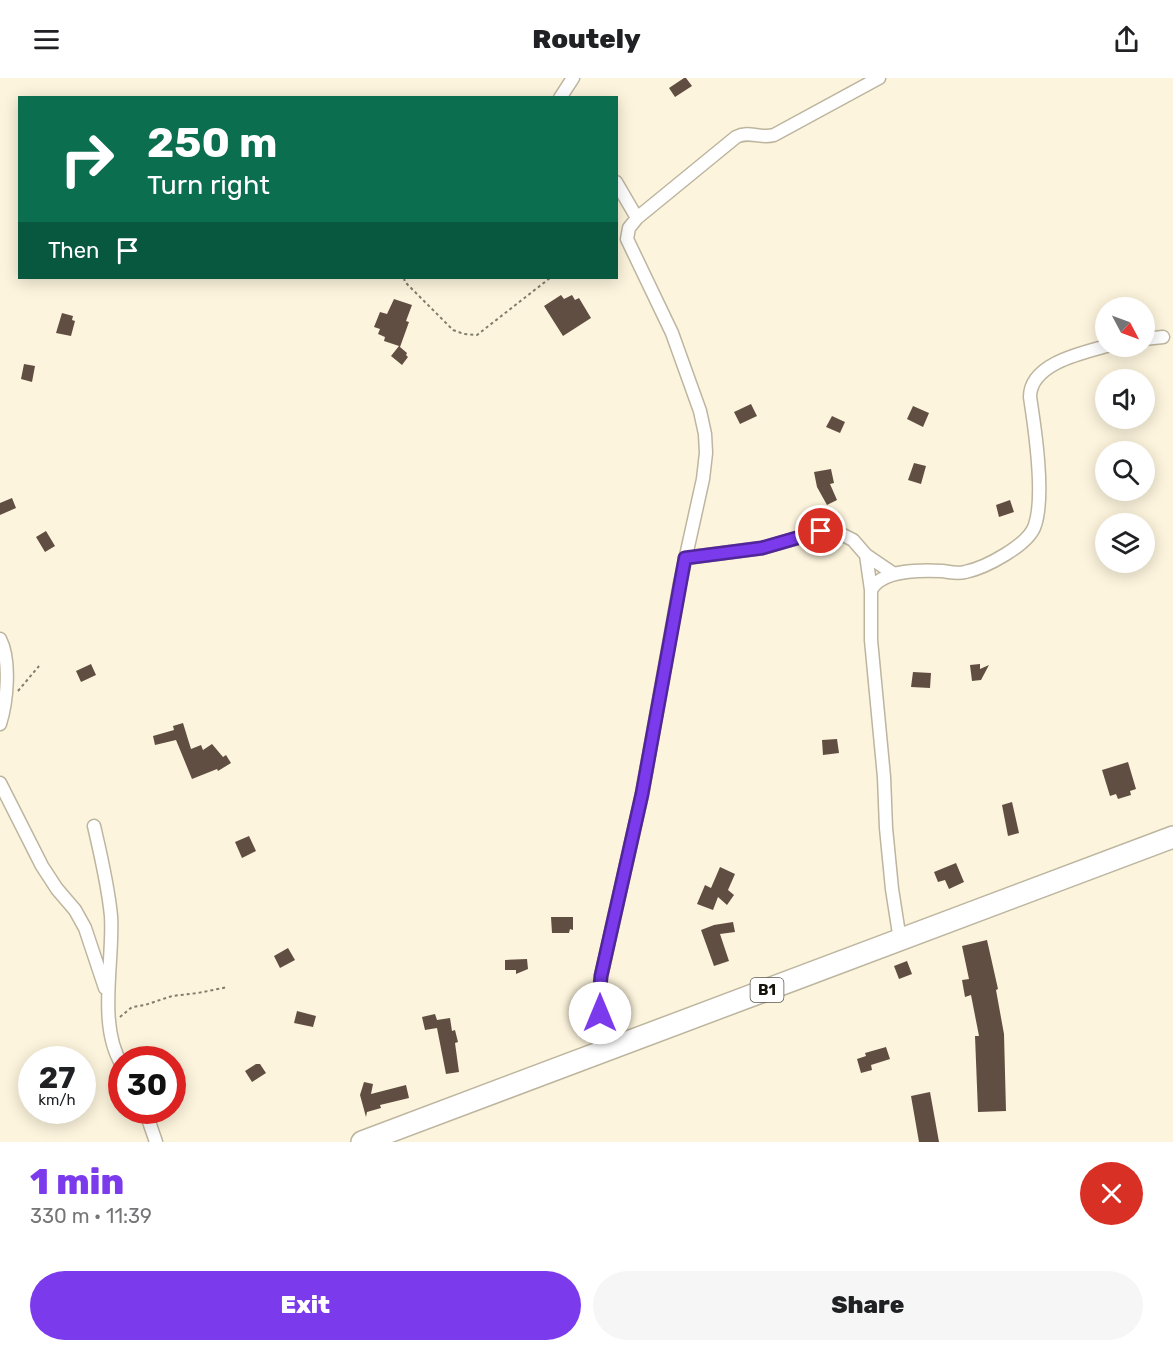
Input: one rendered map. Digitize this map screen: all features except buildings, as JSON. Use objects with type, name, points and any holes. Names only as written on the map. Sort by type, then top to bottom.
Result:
[{"type":"highway","name":"B1","points":[[362,1142],[1173,837]]},
{"type":"street","points":[[561,96],[573,78]]},
{"type":"street","points":[[611,1049],[600,1013],[601,976],[642,794],[685,558],[703,479],[706,453],[700,411],[672,333],[627,239],[629,228],[637,218],[736,137],[745,133],[762,136],[774,135],[879,78]]},
{"type":"street","points":[[618,185],[637,218]]},
{"type":"street","points":[[1155,338],[1163,337]]},
{"type":"street","points":[[871,590],[880,580],[894,574],[966,572],[1014,549],[1028,537],[1037,515],[1038,476],[1030,397],[1032,384],[1043,372],[1059,362],[1095,349]]},
{"type":"street","points":[[685,558],[762,548],[821,531],[843,535],[853,540],[866,555],[894,574]]},
{"type":"street","points":[[866,555],[871,590],[871,640],[884,777],[886,828],[900,940]]},
{"type":"street","points":[[0,639],[5,656],[7,695],[0,724]]},
{"type":"street","points":[[0,783],[46,873],[75,910],[85,928],[108,998]]},
{"type":"street","points":[[94,826],[105,872],[111,917],[108,998],[113,1046]]},
{"type":"street","points":[[150,1124],[156,1142]]},
{"type":"path","points":[[404,279],[453,330],[477,335],[549,279]]},
{"type":"path","points":[[5,707],[39,666]]},
{"type":"path","points":[[111,1025],[132,1007],[172,996],[228,987]]},
{"type":"route","points":[[600,1013],[601,976],[606,949],[642,794],[685,558],[762,548],[821,531]]}]
